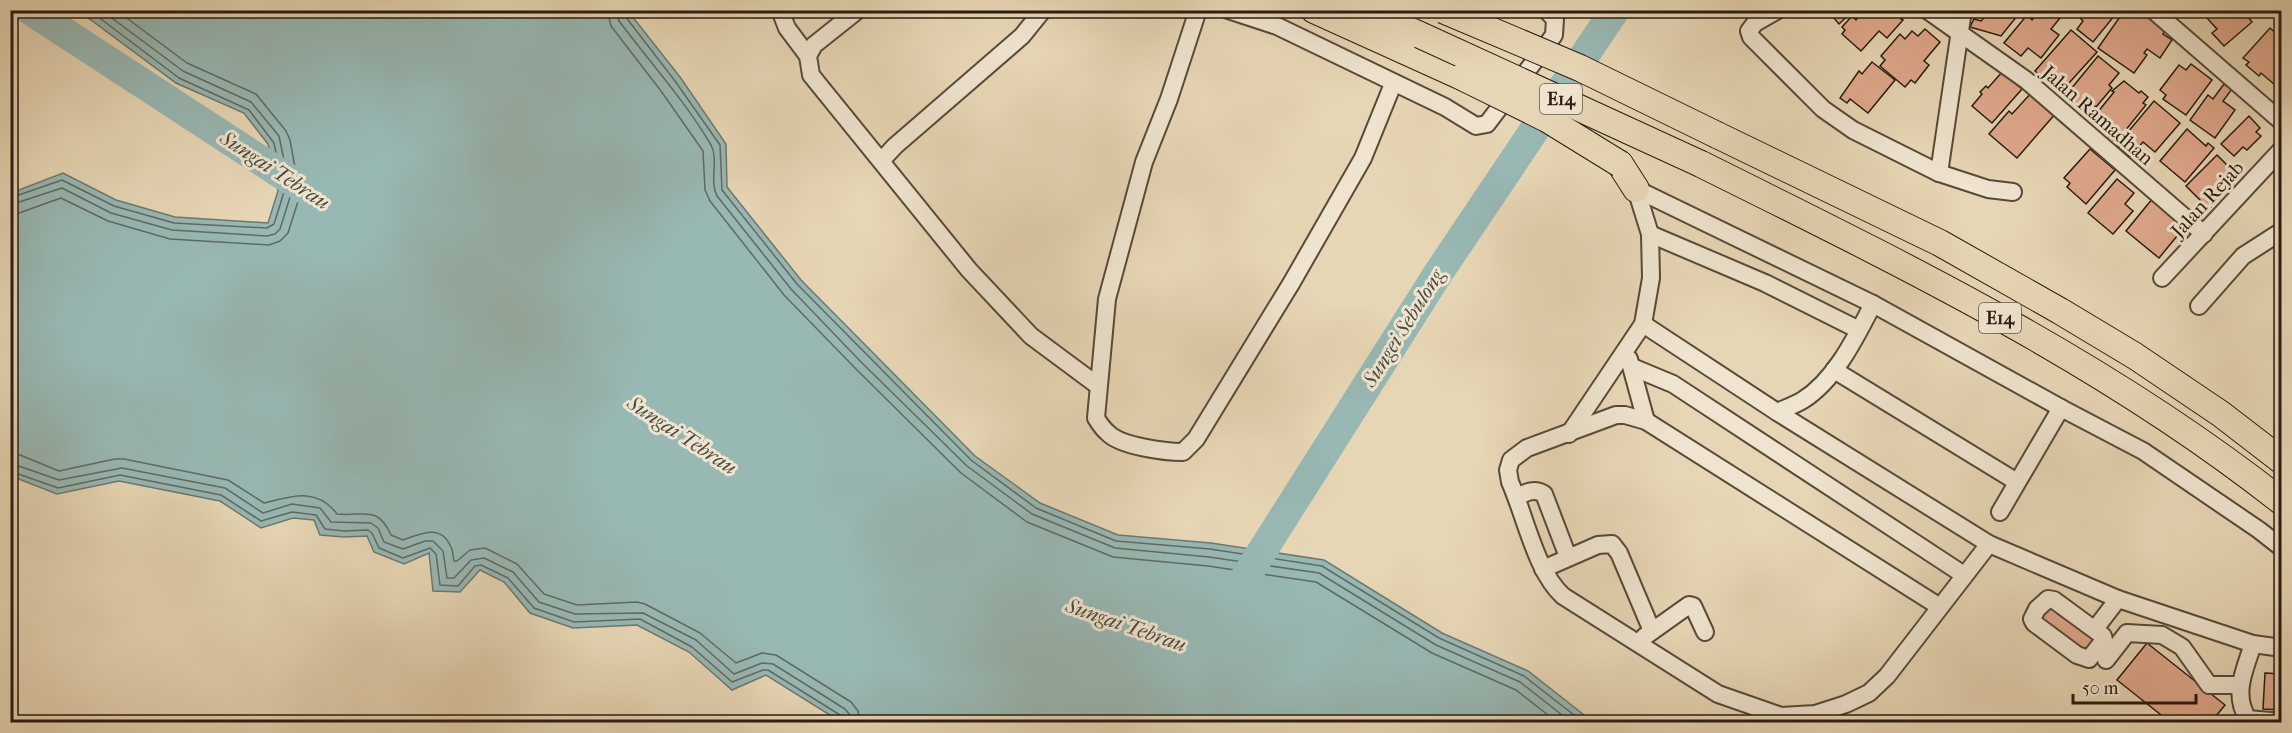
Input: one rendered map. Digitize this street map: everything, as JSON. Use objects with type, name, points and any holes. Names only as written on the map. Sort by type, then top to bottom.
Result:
[{"type":"highway","points":[[1314,10],[1462,77],[1547,119],[1620,164],[1636,189]]},
{"type":"highway","name":"E14","points":[[1365,10],[1701,164],[1915,270],[2114,384],[2195,437],[2282,502]]},
{"type":"highway","name":"E14","points":[[1443,10],[1580,68],[1940,243],[2135,356],[2221,414],[2282,461]]},
{"type":"street","points":[[780,10],[787,28],[808,56],[811,75],[969,270],[1031,336],[1097,385]]},
{"type":"street","points":[[808,56],[814,45],[858,10]]},
{"type":"street","points":[[882,160],[895,146],[1022,36],[1043,10]]},
{"type":"street","points":[[1198,10],[1169,99],[1144,162],[1107,299],[1095,418],[1109,435],[1162,452],[1183,452],[1196,439],[1292,282],[1362,158],[1393,84]]},
{"type":"street","points":[[1228,10],[1277,26],[1444,107],[1476,126],[1487,124],[1554,35],[1555,19],[1546,10]]},
{"type":"street","points":[[1778,10],[1755,23],[1749,31],[1751,37],[1823,109],[1872,141],[1938,174],[1988,189],[2013,192]]},
{"type":"street","name":"Jalan Ramadhan","points":[[1927,10],[2026,80],[2204,234]]},
{"type":"street","points":[[1938,174],[1964,10]]},
{"type":"street","points":[[2153,10],[2282,122]]},
{"type":"street","name":"Jalan Rejab","points":[[2162,278],[2282,148]]},
{"type":"street","points":[[1569,434],[1643,324],[1651,278],[1650,234],[1636,189]]},
{"type":"street","points":[[1636,189],[1873,304],[2143,451],[2282,548]]},
{"type":"street","points":[[2199,306],[2243,256],[2282,231]]},
{"type":"street","points":[[1650,234],[1765,283],[1859,330]]},
{"type":"street","points":[[1777,412],[1813,393],[1834,370],[1873,304]]},
{"type":"street","points":[[1643,324],[1777,412],[1989,544],[2070,580],[2118,598],[2253,644],[2282,648]]},
{"type":"street","points":[[1626,350],[1646,422]]},
{"type":"street","points":[[1632,366],[1673,384],[1964,574]]},
{"type":"street","points":[[1834,370],[2017,482]]},
{"type":"street","points":[[2000,512],[2061,408]]},
{"type":"street","points":[[1940,607],[1646,422],[1625,415],[1616,415],[1527,448],[1511,460],[1508,470],[1510,482],[1543,569],[1552,586],[1563,596],[1718,694],[1781,716],[1815,714],[1846,704],[1869,693],[1887,676],[1989,544]]},
{"type":"street","points":[[1517,497],[1532,490],[1544,494],[1568,557]]},
{"type":"street","points":[[1543,569],[1598,545],[1612,544],[1619,553],[1652,631]]},
{"type":"street","points":[[2054,600],[2070,580]]},
{"type":"street","points":[[2095,629],[2118,598]]},
{"type":"street","points":[[2054,600],[2095,629],[2104,639],[2091,658],[2083,659],[2033,621],[2033,616],[2044,601],[2054,600]]},
{"type":"street","points":[[1636,643],[1689,605],[1696,610],[1705,632]]},
{"type":"street","points":[[2106,660],[2127,633],[2162,635],[2182,647],[2209,685],[2239,685]]},
{"type":"street","points":[[2253,644],[2239,685],[2244,712],[2248,719],[2281,723]]},
{"type":"water","points":[[79,11],[628,11],[680,77],[726,144],[727,187],[801,280],[975,456],[1040,503],[1118,535],[1211,543],[1324,560],[1442,633],[1528,671],[1593,722],[841,722],[766,675],[732,690],[689,652],[637,625],[573,628],[530,613],[504,582],[480,570],[460,592],[433,591],[429,553],[404,564],[374,552],[367,536],[320,535],[314,520],[293,518],[261,528],[220,501],[119,481],[57,494],[11,476],[11,193],[63,173],[116,200],[175,217],[268,223],[278,191],[268,144],[244,113],[176,83]]},
{"type":"building","points":[[1827,10],[1854,10],[1839,24]]},
{"type":"building","points":[[1864,10],[1906,10],[1907,12],[1887,38],[1879,31],[1861,51],[1842,34],[1845,30],[1842,27],[1852,16],[1856,20]]},
{"type":"building","points":[[1982,10],[2022,10],[2001,36],[1970,27],[1974,19],[1981,21],[1987,14]]},
{"type":"building","points":[[2040,10],[2049,15],[2052,11],[2060,18],[2051,29],[2059,35],[2041,58],[2028,48],[2021,56],[2004,43],[2027,15],[2032,20]]},
{"type":"building","points":[[2084,10],[2119,10],[2093,42],[2077,29],[2083,21],[2079,17]]},
{"type":"building","points":[[2130,10],[2145,12],[2146,10],[2168,27],[2163,34],[2172,40],[2160,58],[2147,49],[2144,53],[2147,55],[2134,73],[2098,48],[2124,11],[2128,13]]},
{"type":"building","points":[[2216,10],[2231,12],[2242,10],[2252,22],[2224,46],[2212,33],[2217,29],[2207,18]]},
{"type":"building","points":[[2270,28],[2282,39],[2282,76],[2274,84],[2261,73],[2259,76],[2246,65],[2249,62],[2243,58]]},
{"type":"building","points":[[1925,29],[1940,42],[1924,61],[1929,65],[1915,83],[1911,80],[1905,87],[1880,66],[1885,60],[1881,56],[1900,34],[1905,39],[1912,31],[1918,36]]},
{"type":"building","points":[[2071,30],[2097,52],[2060,93],[2035,71]]},
{"type":"building","points":[[2098,56],[2119,73],[2109,85],[2112,88],[2096,107],[2093,105],[2087,113],[2066,95]]},
{"type":"building","points":[[1872,62],[1895,80],[1868,113],[1850,99],[1847,103],[1840,98],[1859,71],[1862,74]]},
{"type":"building","points":[[2191,64],[2212,80],[2186,115],[2163,99],[2166,95],[2160,90],[2179,65],[2186,70]]},
{"type":"building","points":[[2002,72],[2022,89],[1992,123],[1972,106],[1982,94],[1980,92],[1986,86],[1988,88]]},
{"type":"building","points":[[2124,81],[2148,97],[2143,103],[2146,105],[2116,142],[2109,137],[2113,131],[2107,127],[2106,129],[2093,118],[2114,92],[2112,91]]},
{"type":"building","points":[[2224,84],[2232,89],[2223,101],[2235,110],[2215,138],[2190,120],[2208,95],[2213,99]]},
{"type":"building","points":[[2032,92],[2056,113],[2017,158],[1989,134],[2009,111],[2012,114]]},
{"type":"building","points":[[2154,101],[2180,123],[2155,152],[2143,142],[2130,157],[2117,145]]},
{"type":"building","points":[[2249,116],[2260,128],[2256,132],[2261,136],[2247,150],[2243,147],[2234,156],[2221,144]]},
{"type":"building","points":[[2187,129],[2206,146],[2208,143],[2214,148],[2185,182],[2160,161]]},
{"type":"building","points":[[2090,149],[2115,170],[2086,204],[2067,187],[2070,183],[2064,178]]},
{"type":"building","points":[[2217,155],[2231,169],[2225,175],[2234,183],[2209,209],[2186,186]]},
{"type":"building","points":[[2117,179],[2134,193],[2125,204],[2133,211],[2113,234],[2088,213]]},
{"type":"building","points":[[2153,198],[2186,225],[2159,258],[2126,231]]},
{"type":"building","points":[[2050,601],[2099,638],[2086,655],[2036,619]]},
{"type":"building","points":[[2147,643],[2225,705],[2211,722],[2170,722],[2117,680]]},
{"type":"building","points":[[2265,673],[2282,674],[2282,710],[2263,709]]},
{"type":"waterway","name":"Sungai Tebrau","points":[[30,10],[306,190]]},
{"type":"waterway","name":"Sungei Sebulong","points":[[1240,586],[1439,272],[1615,10]]}]
